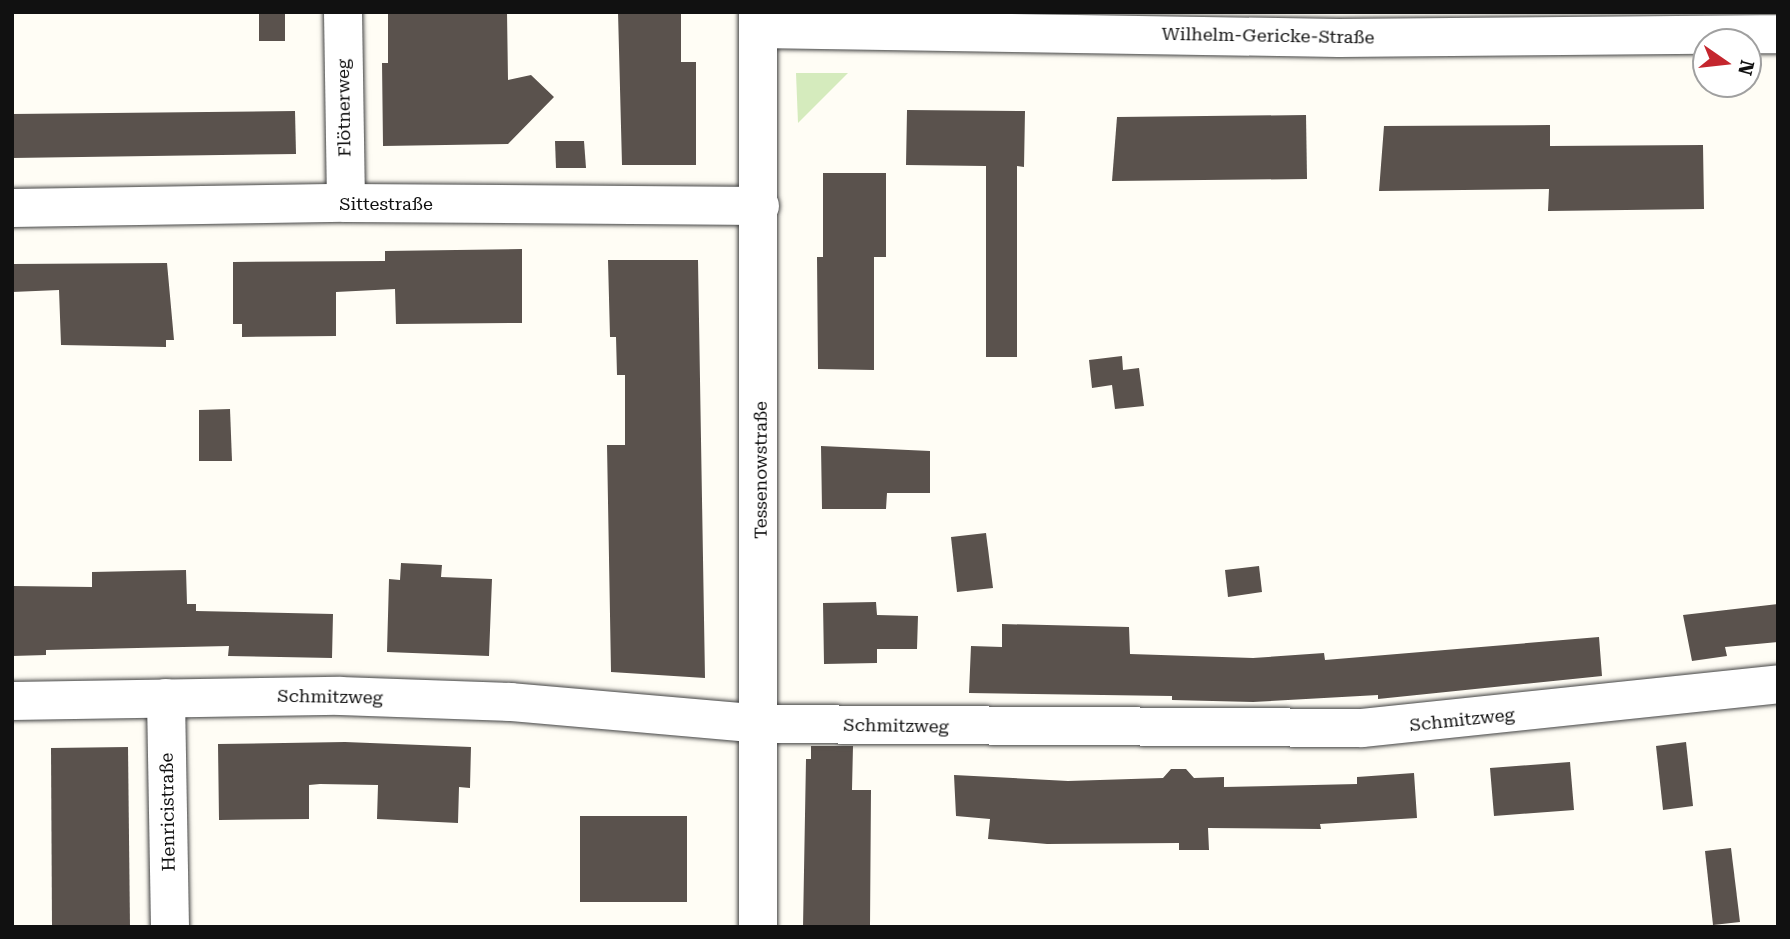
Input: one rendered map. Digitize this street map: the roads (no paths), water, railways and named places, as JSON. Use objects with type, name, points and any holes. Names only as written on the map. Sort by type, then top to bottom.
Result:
[{"type":"street","name":"Flötnerweg","points":[[343,12],[345,203]]},
{"type":"street","name":"Wilhelm-Gericke-Straße","points":[[758,21],[1339,38],[1778,34]]},
{"type":"street","name":"Tessenowstraße","points":[[758,21],[761,724],[758,927]]},
{"type":"street","name":"Sittestraße","points":[[12,208],[345,203],[760,206]]},
{"type":"street","name":"Schmitzweg","points":[[12,701],[340,696],[511,702],[761,724],[1385,728],[1778,684]]},
{"type":"street","name":"Henricistraße","points":[[166,698],[170,927]]}]
